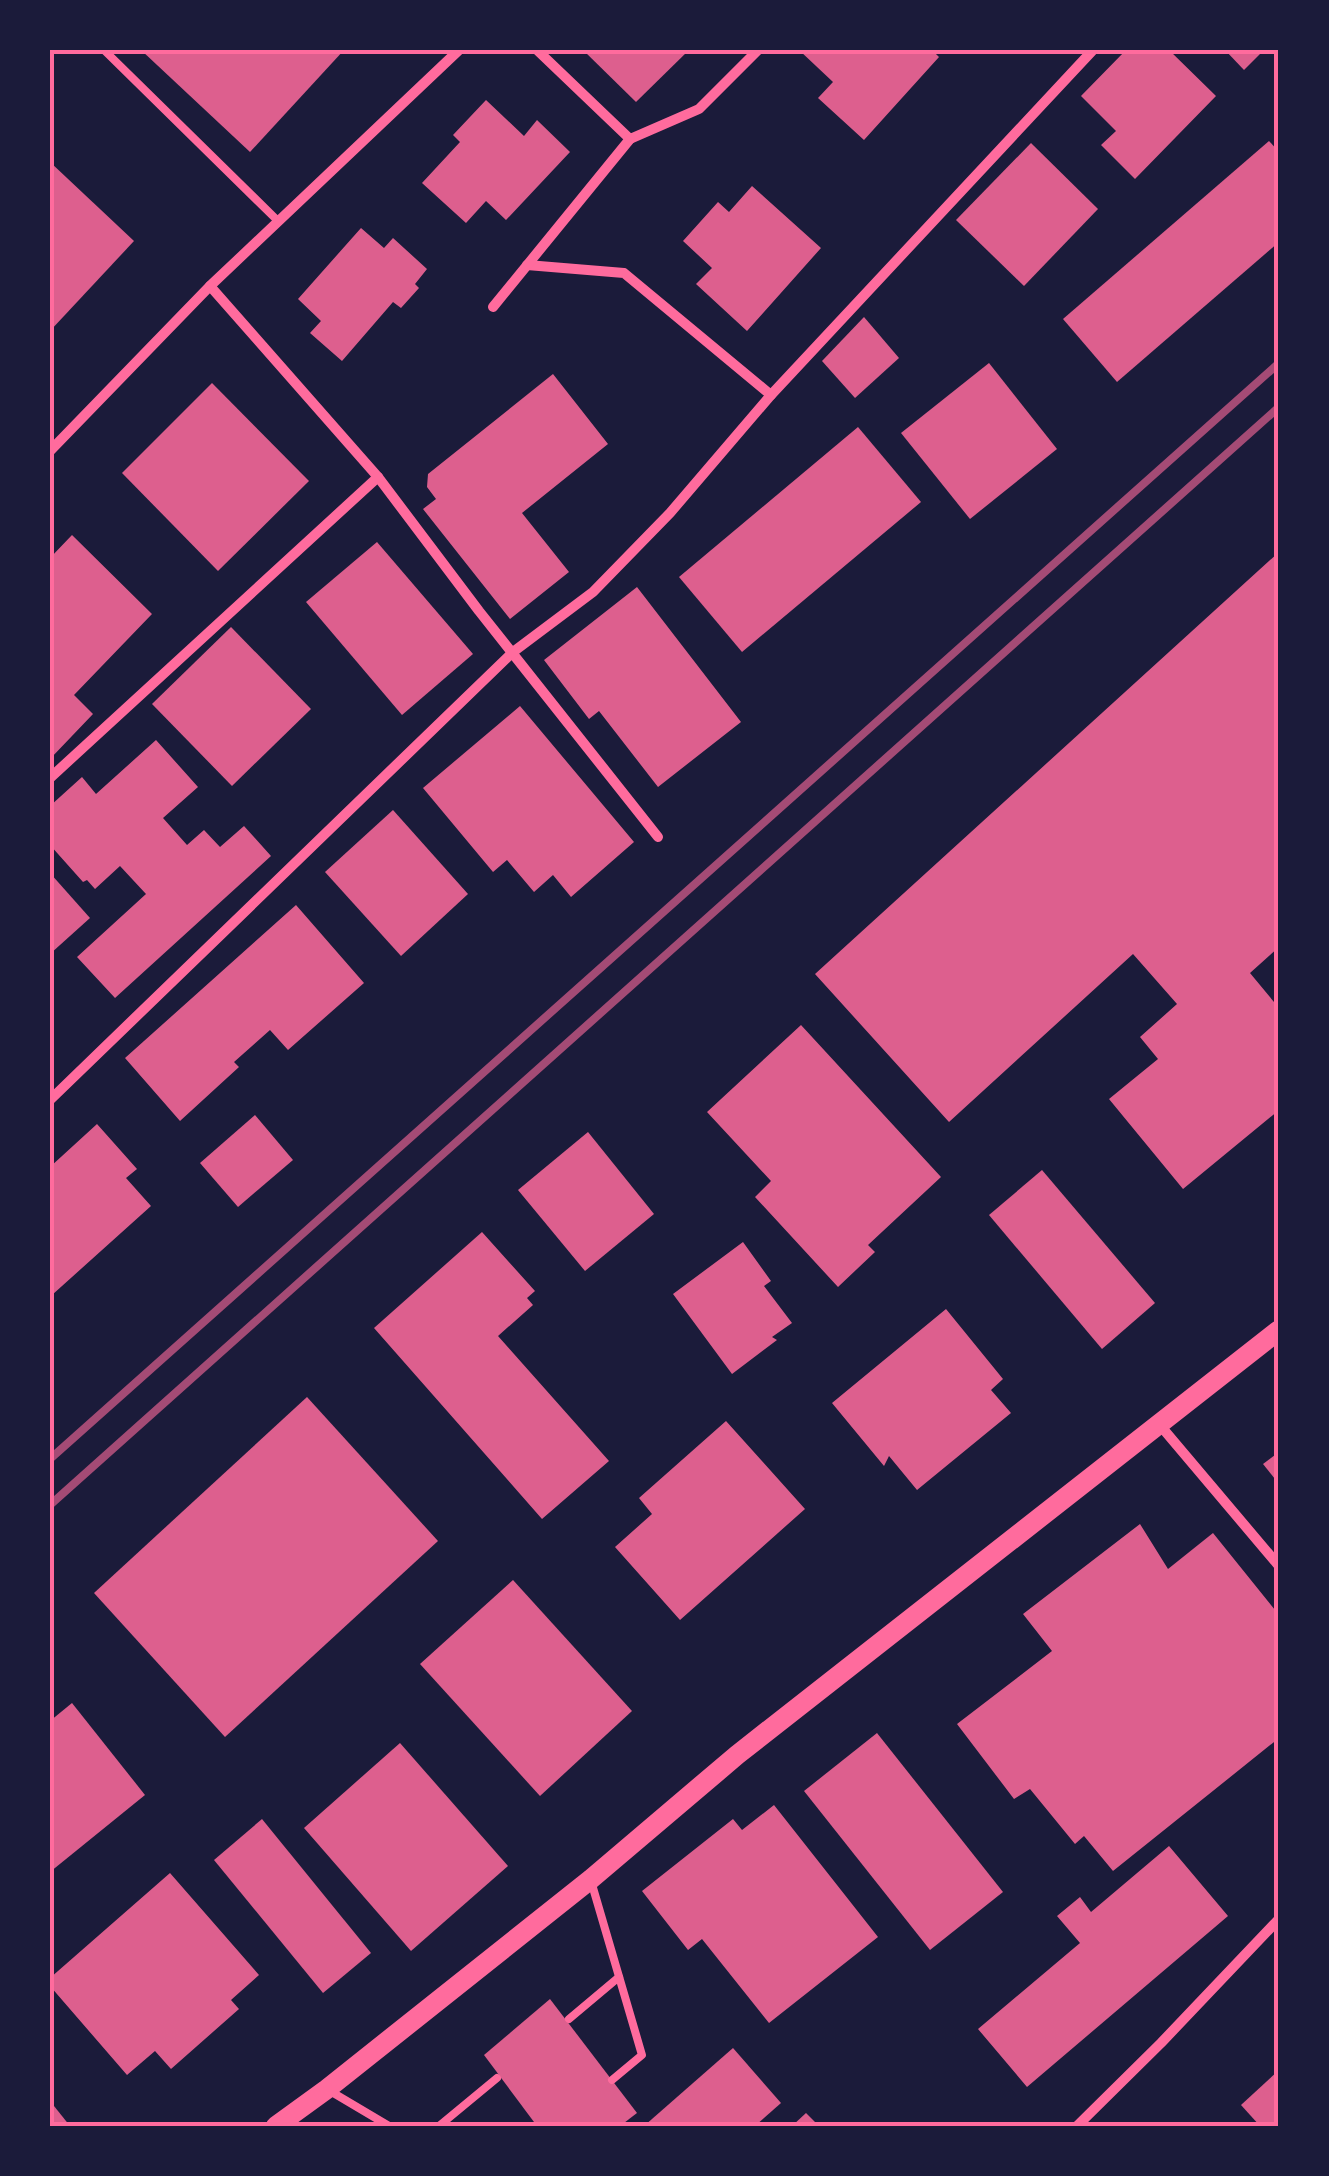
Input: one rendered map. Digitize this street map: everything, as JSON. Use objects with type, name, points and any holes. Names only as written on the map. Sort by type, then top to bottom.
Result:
[{"type":"main road","points":[[276,2126],[591,1880],[737,1755],[1279,1330]]},
{"type":"street","points":[[50,451],[277,220],[459,50]]},
{"type":"street","points":[[537,50],[630,139]]},
{"type":"street","points":[[493,307],[630,139],[699,110],[758,50]]},
{"type":"street","points":[[50,1100],[513,652],[592,592],[670,513],[771,395],[1093,50]]},
{"type":"street","points":[[527,265],[624,274],[771,395]]},
{"type":"street","points":[[210,286],[378,477],[658,837]]},
{"type":"street","points":[[50,778],[378,477]]},
{"type":"street","points":[[1158,1424],[1279,1566]]},
{"type":"street","points":[[1077,2126],[1279,1919]]},
{"type":"lane","points":[[104,50],[277,220]]},
{"type":"lane","points":[[591,1880],[642,2055],[612,2080]]},
{"type":"lane","points":[[569,2018],[618,1977]]},
{"type":"lane","points":[[439,2126],[497,2078]]},
{"type":"lane","points":[[326,2089],[389,2126]]},
{"type":"building","points":[[141,50],[344,50],[250,152]]},
{"type":"building","points":[[583,50],[689,50],[636,102]]},
{"type":"building","points":[[799,50],[932,50],[939,57],[864,140],[818,98],[833,82]]},
{"type":"building","points":[[1126,50],[1169,50],[1216,96],[1135,179],[1101,145],[1116,131],[1081,96]]},
{"type":"building","points":[[1225,50],[1264,50],[1244,70]]},
{"type":"building","points":[[486,100],[524,136],[537,120],[570,152],[506,220],[486,201],[466,223],[422,183],[460,142],[453,135]]},
{"type":"building","points":[[1269,141],[1279,152],[1279,242],[1117,382],[1063,319]]},
{"type":"building","points":[[1031,143],[1098,209],[1024,286],[956,220]]},
{"type":"building","points":[[50,162],[134,241],[50,331]]},
{"type":"building","points":[[752,186],[821,248],[747,331],[696,284],[712,268],[683,241],[718,202],[729,212]]},
{"type":"building","points":[[361,228],[384,248],[393,238],[427,269],[415,284],[419,288],[401,308],[393,302],[342,361],[310,333],[321,321],[298,299]]},
{"type":"building","points":[[864,317],[899,358],[855,398],[822,361]]},
{"type":"building","points":[[989,363],[1057,449],[970,519],[901,433]]},
{"type":"building","points":[[553,374],[608,444],[522,513],[569,572],[510,619],[423,509],[436,499],[427,487],[428,474]]},
{"type":"building","points":[[212,383],[309,481],[218,571],[122,473]]},
{"type":"building","points":[[858,427],[921,502],[742,652],[679,577]]},
{"type":"building","points":[[72,535],[152,614],[74,695],[93,714],[50,759],[50,558]]},
{"type":"building","points":[[377,542],[473,654],[402,715],[306,602]]},
{"type":"building","points":[[1279,552],[1279,947],[1250,973],[1279,1008],[1279,1110],[1183,1189],[1109,1099],[1158,1059],[1140,1037],[1177,1004],[1133,954],[949,1122],[815,974]]},
{"type":"building","points":[[637,587],[741,722],[658,787],[599,711],[589,719],[544,660]]},
{"type":"building","points":[[231,627],[311,709],[232,786],[152,704]]},
{"type":"building","points":[[520,706],[634,842],[571,897],[553,875],[534,892],[507,860],[493,872],[423,788]]},
{"type":"building","points":[[156,740],[198,787],[163,818],[187,845],[204,830],[220,847],[244,826],[271,856],[115,998],[77,957],[146,894],[120,866],[95,889],[87,880],[83,882],[50,845],[50,806],[82,777],[96,794]]},
{"type":"building","points":[[393,810],[468,894],[401,956],[325,872]]},
{"type":"building","points":[[50,873],[90,918],[50,954]]},
{"type":"building","points":[[296,905],[364,983],[288,1050],[270,1030],[234,1062],[239,1067],[180,1121],[125,1058]]},
{"type":"building","points":[[801,1025],[941,1177],[868,1245],[875,1252],[838,1287],[755,1197],[771,1181],[707,1112]]},
{"type":"building","points":[[255,1115],[293,1160],[238,1207],[200,1163]]},
{"type":"building","points":[[97,1124],[137,1169],[126,1178],[151,1206],[52,1295],[50,1167]]},
{"type":"building","points":[[588,1132],[654,1214],[585,1271],[518,1190]]},
{"type":"building","points":[[1042,1170],[1155,1303],[1102,1349],[989,1215]]},
{"type":"building","points":[[482,1232],[535,1291],[527,1298],[533,1305],[498,1336],[609,1461],[542,1519],[374,1328]]},
{"type":"building","points":[[743,1242],[771,1281],[764,1286],[792,1323],[772,1337],[777,1340],[732,1374],[673,1294]]},
{"type":"building","points":[[946,1309],[1003,1379],[991,1390],[1011,1413],[917,1490],[889,1456],[884,1466],[832,1403]]},
{"type":"building","points":[[307,1397],[438,1541],[225,1737],[94,1593]]},
{"type":"building","points":[[726,1421],[805,1509],[680,1620],[615,1547],[652,1514],[639,1498]]},
{"type":"building","points":[[1279,1452],[1279,1484],[1263,1464]]},
{"type":"building","points":[[1140,1524],[1168,1569],[1213,1533],[1279,1615],[1279,1738],[1113,1871],[1084,1836],[1075,1844],[1030,1789],[1014,1799],[957,1724],[1052,1651],[1023,1614]]},
{"type":"building","points":[[513,1580],[632,1711],[540,1796],[420,1664]]},
{"type":"building","points":[[72,1703],[145,1795],[50,1872],[50,1721]]},
{"type":"building","points":[[877,1733],[1003,1892],[930,1950],[804,1791]]},
{"type":"building","points":[[400,1743],[508,1866],[411,1951],[304,1828]]},
{"type":"building","points":[[774,1805],[878,1937],[769,2023],[702,1939],[688,1950],[642,1891],[733,1819],[742,1830]]},
{"type":"building","points":[[262,1819],[371,1953],[323,1993],[214,1860]]},
{"type":"building","points":[[1169,1846],[1228,1916],[1027,2087],[978,2029],[1080,1943],[1057,1916],[1080,1897],[1091,1912]]},
{"type":"building","points":[[170,1873],[259,1975],[231,2000],[239,2009],[171,2069],[155,2051],[127,2075],[50,1986],[50,1978]]},
{"type":"building","points":[[550,1999],[637,2113],[620,2126],[537,2126],[484,2055]]},
{"type":"building","points":[[733,2048],[781,2103],[755,2126],[644,2126]]},
{"type":"building","points":[[1279,2070],[1279,2126],[1260,2126],[1241,2105]]},
{"type":"building","points":[[50,2101],[70,2126],[50,2126]]},
{"type":"building","points":[[806,2113],[819,2126],[792,2126]]},
{"type":"railway","points":[[50,1459],[1279,363]]},
{"type":"railway","points":[[50,1505],[1279,407]]}]
